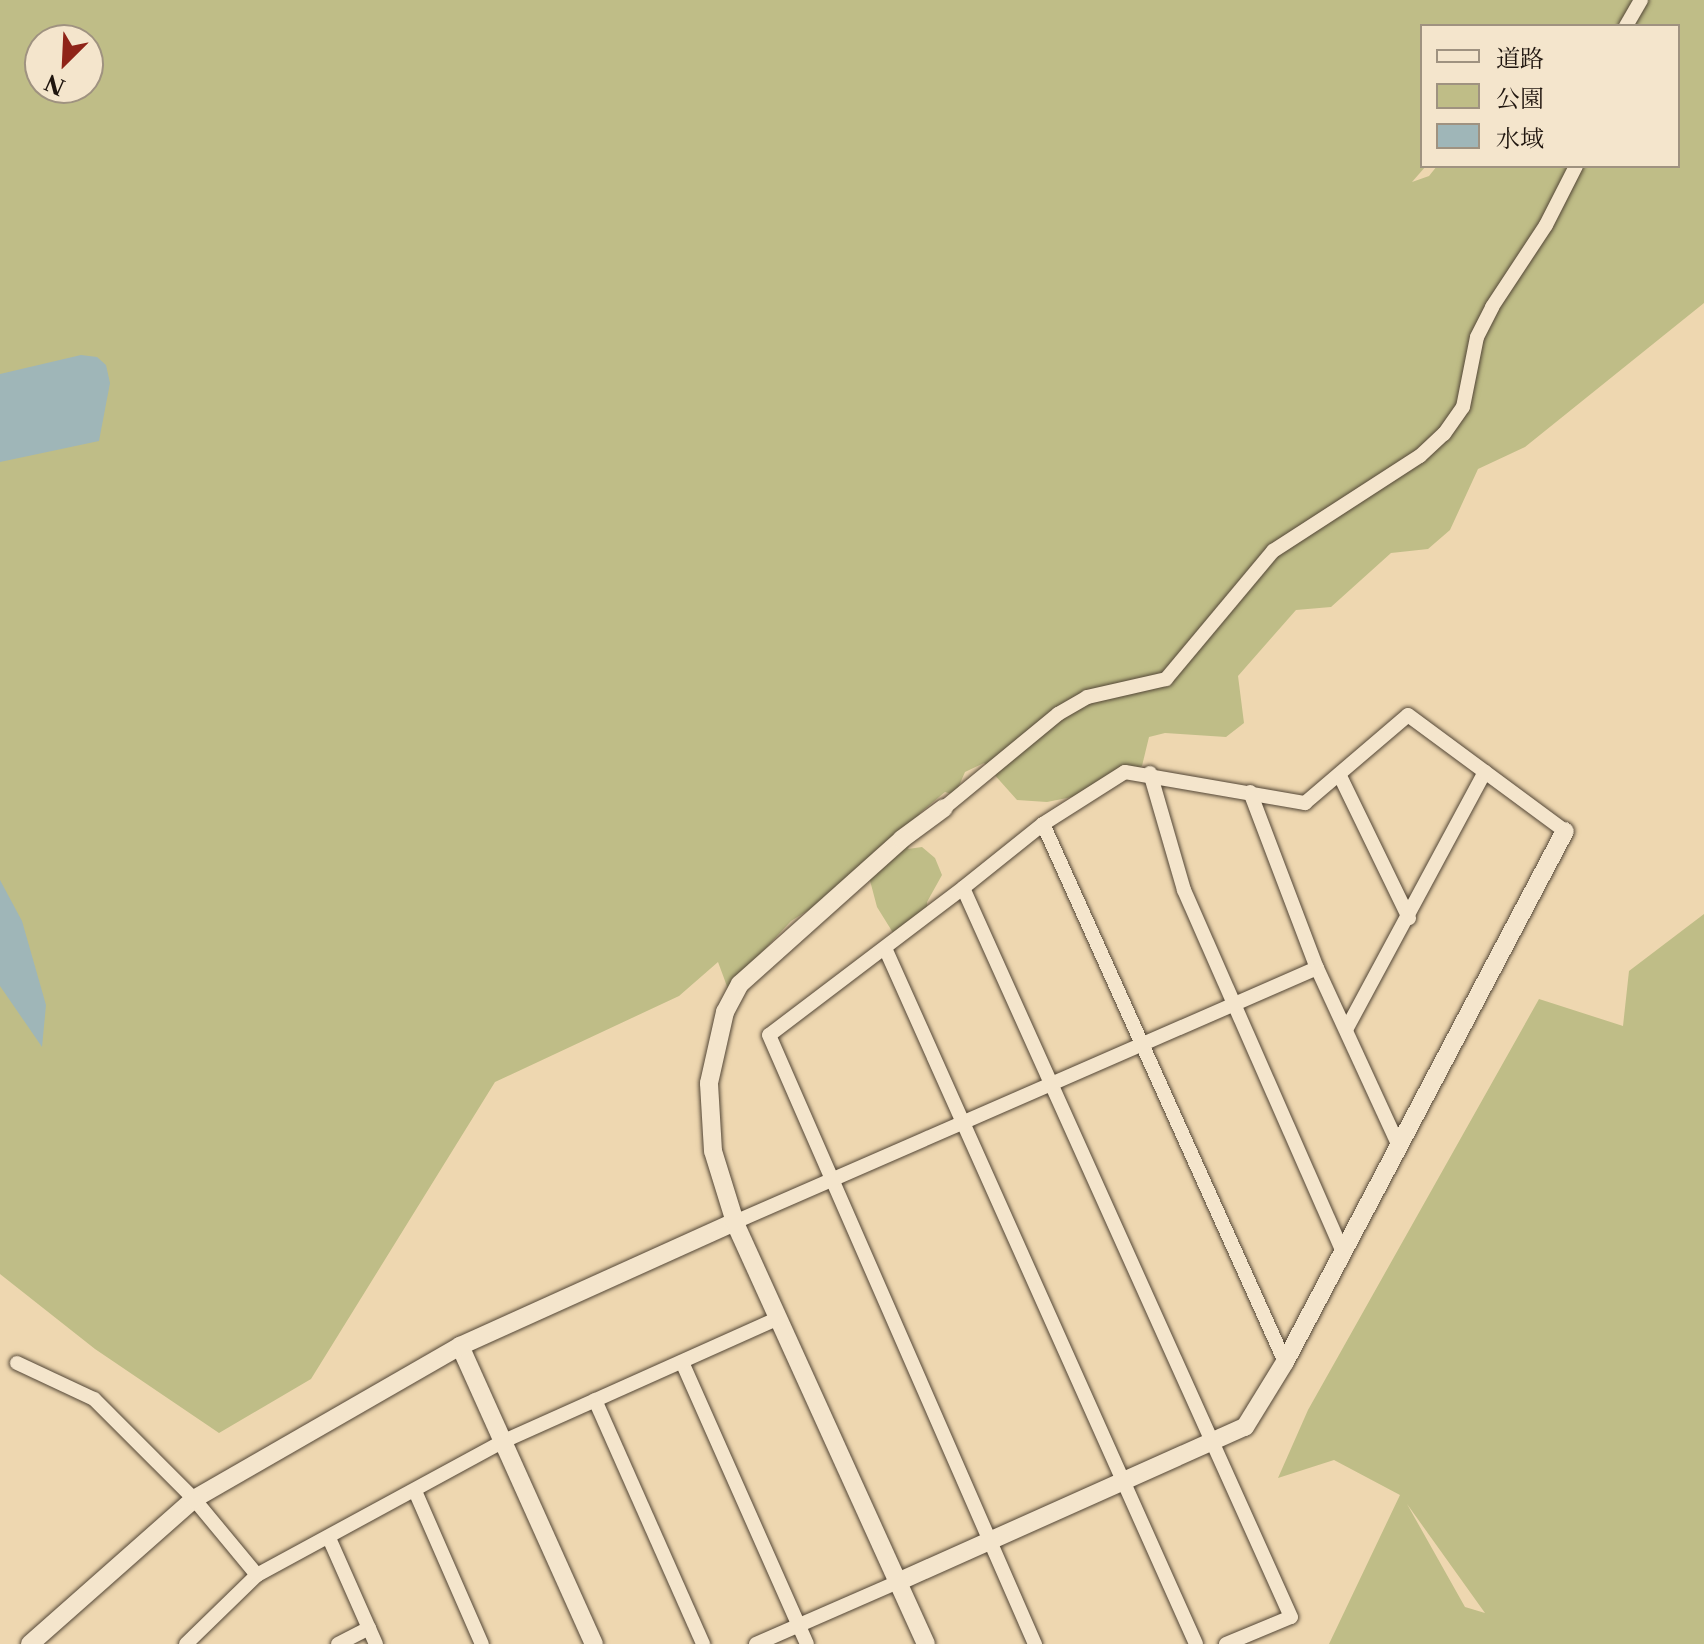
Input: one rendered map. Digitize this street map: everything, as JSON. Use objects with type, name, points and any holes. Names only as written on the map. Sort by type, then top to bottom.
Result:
[{"type":"street","points":[[1627,24],[1641,0]]},
{"type":"street","points":[[926,1644],[735,1222],[708,1125],[709,1083],[725,1012],[765,957],[1024,739],[1087,697],[1166,679],[1273,551],[1420,456],[1444,434],[1463,407],[1477,337],[1492,307],[1546,225],[1575,168]]},
{"type":"street","points":[[756,1644],[989,1538],[1245,1427],[1285,1362],[1565,831],[1408,715],[1305,803],[1150,773],[1125,772],[1043,824],[769,1035],[830,1181],[989,1538],[1035,1644]]},
{"type":"street","points":[[1347,1028],[1485,772]]},
{"type":"street","points":[[1150,773],[1184,890],[1232,1006],[1343,1253]]},
{"type":"street","points":[[1340,776],[1409,918]]},
{"type":"street","points":[[1250,792],[1317,968],[1399,1146]]},
{"type":"street","points":[[1043,824],[1285,1362]]},
{"type":"street","points":[[963,888],[1215,1441],[1291,1617],[1226,1644]]},
{"type":"street","points":[[885,948],[1121,1483],[1196,1644]]},
{"type":"street","points":[[30,1644],[194,1499],[460,1346],[735,1222],[1317,968]]},
{"type":"street","points":[[186,1644],[257,1575],[504,1441],[779,1318]]},
{"type":"street","points":[[460,1346],[594,1644]]},
{"type":"street","points":[[682,1362],[807,1644]]},
{"type":"street","points":[[17,1363],[94,1399],[194,1499],[257,1575]]},
{"type":"street","points":[[595,1400],[703,1644]]},
{"type":"street","points":[[415,1491],[482,1644]]},
{"type":"street","points":[[329,1538],[376,1644]]},
{"type":"street","points":[[338,1644],[369,1628]]},
{"type":"green space","points":[[0,0],[1704,0],[1704,303],[1525,447],[1478,469],[1450,530],[1428,549],[1391,553],[1331,607],[1296,610],[1238,676],[1244,723],[1226,737],[1165,733],[1149,737],[1142,766],[1092,793],[1047,802],[1017,800],[984,763],[965,772],[955,795],[945,792],[920,813],[908,849],[922,847],[935,858],[942,875],[927,902],[928,914],[895,936],[877,907],[868,873],[791,921],[728,989],[718,962],[679,996],[495,1082],[311,1379],[219,1433],[95,1349],[0,1274]]},
{"type":"green space","points":[[1704,914],[1704,1644],[1329,1644],[1400,1495],[1334,1460],[1278,1478],[1308,1410],[1539,999],[1623,1026],[1629,971]],"holes":[[[1407,1504],[1485,1613],[1465,1607]]]},
{"type":"water","points":[[81,355],[97,357],[106,365],[110,383],[99,441],[0,462],[0,374]]},
{"type":"water","points":[[0,880],[22,921],[46,1005],[42,1047],[0,986]]}]
